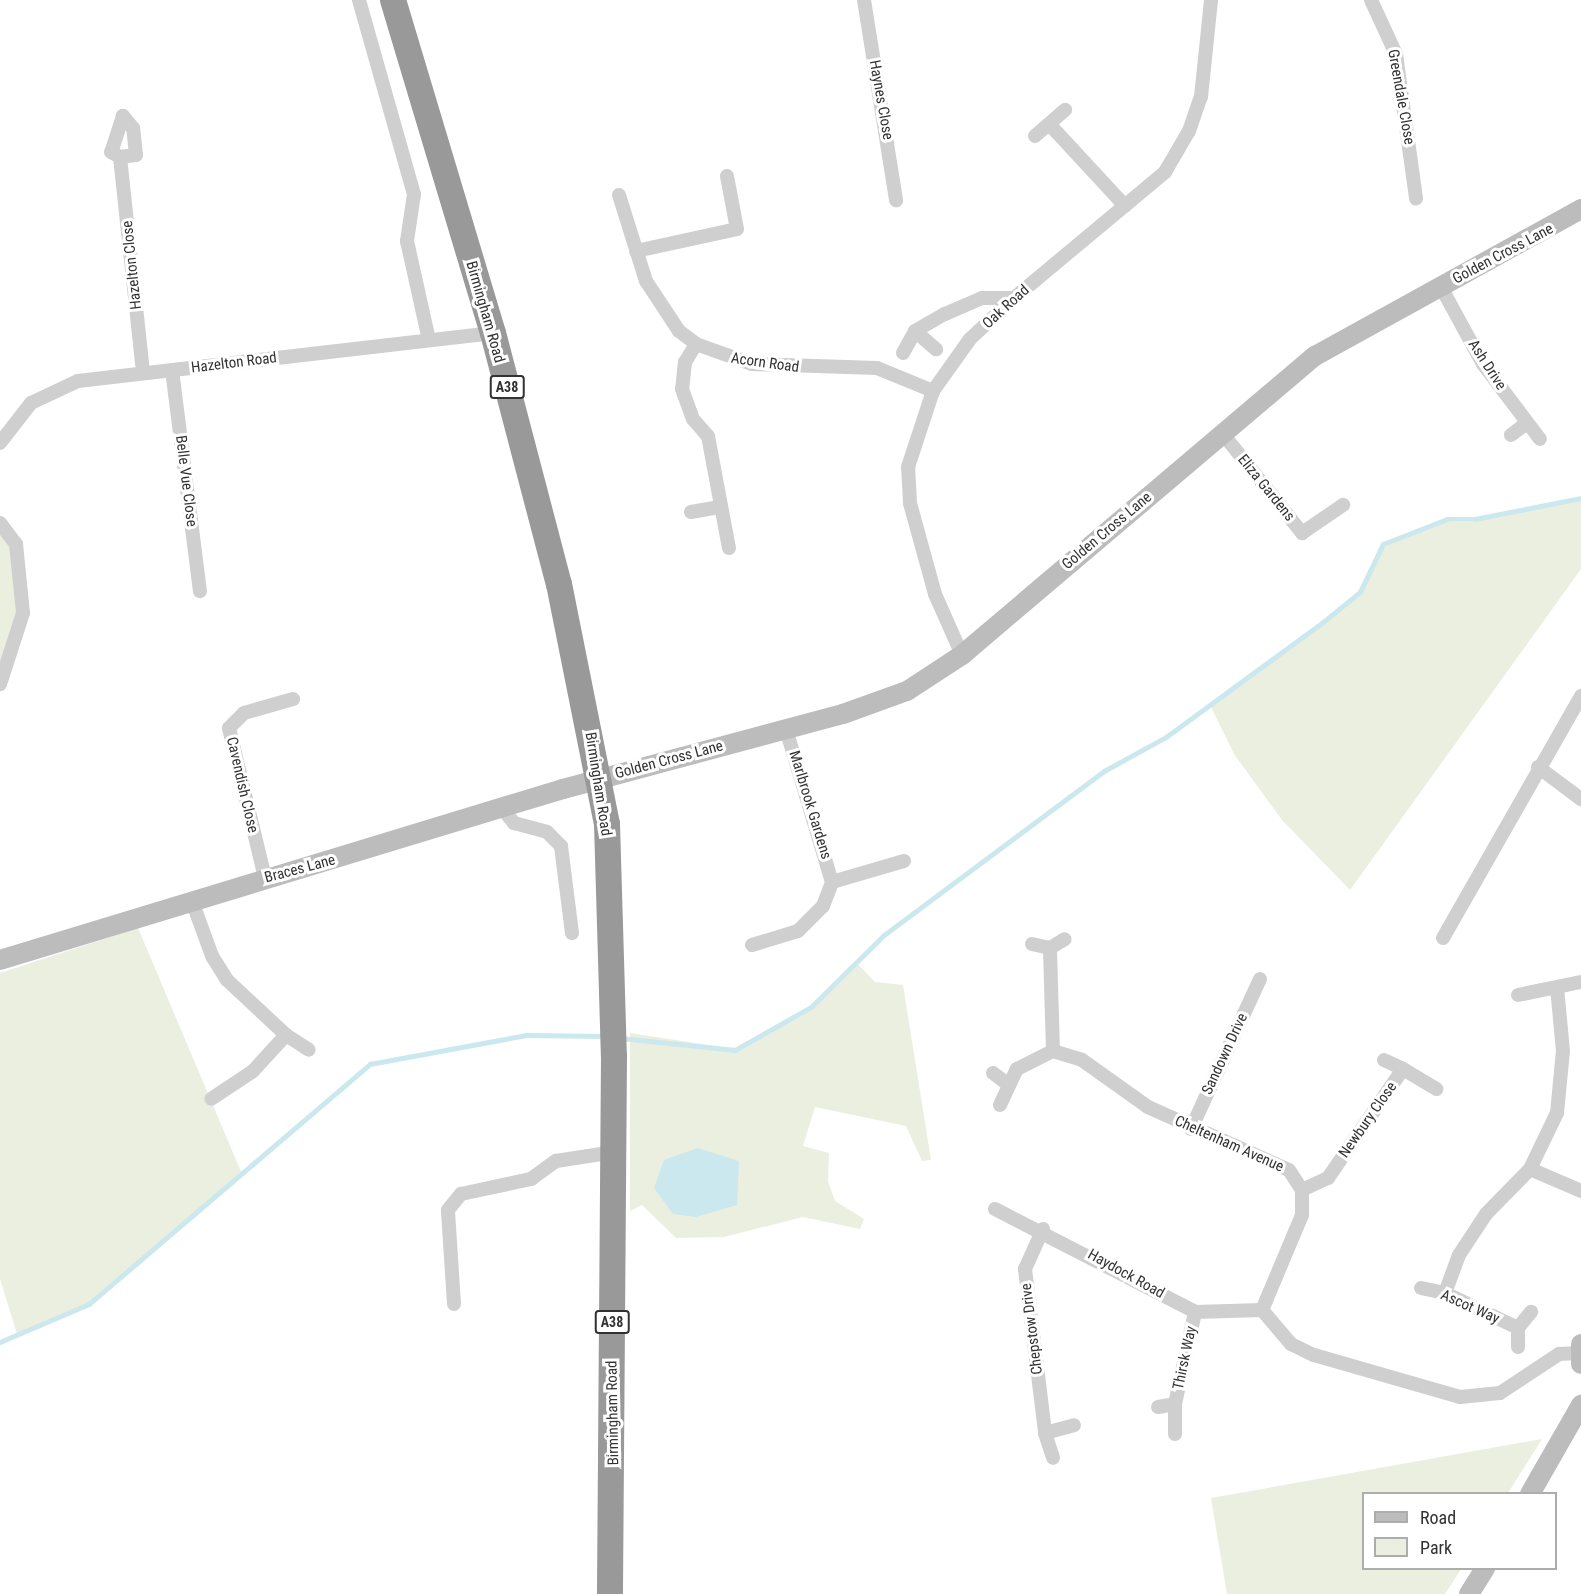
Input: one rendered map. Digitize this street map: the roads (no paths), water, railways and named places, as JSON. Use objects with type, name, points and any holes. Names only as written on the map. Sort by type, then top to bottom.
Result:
[{"type":"highway","name":"Birmingham Road","points":[[393,0],[493,333],[559,584],[606,824],[614,1050],[610,1594]]},
{"type":"main road","name":"Golden Cross Lane","points":[[599,779],[786,729],[907,690],[962,655],[1315,356],[1581,209]]},
{"type":"main road","name":"Braces Lane","points":[[0,960],[265,878],[599,779]]},
{"type":"main road","points":[[1531,1492],[1581,1406]]},
{"type":"main road","points":[[1469,1594],[1484,1570]]},
{"type":"street","points":[[359,0],[414,194],[407,241],[429,340]]},
{"type":"street","name":"Haynes Close","points":[[864,0],[896,200]]},
{"type":"street","name":"Oak Road","points":[[962,655],[935,594],[910,503],[908,467],[933,391],[970,339],[1014,298],[1165,172],[1189,131],[1204,78],[1211,0]]},
{"type":"street","name":"Greendale Close","points":[[1371,0],[1396,54],[1416,199]]},
{"type":"street","points":[[1035,136],[1051,126],[1065,110]]},
{"type":"street","points":[[1051,126],[1125,206]]},
{"type":"street","name":"Hazelton Close","points":[[120,157],[143,373]]},
{"type":"street","points":[[636,250],[737,229],[727,176]]},
{"type":"street","name":"Acorn Road","points":[[619,195],[646,281],[671,320],[696,344],[752,364],[877,368],[933,391]]},
{"type":"street","name":"Ash Drive","points":[[1441,287],[1483,364],[1540,439]]},
{"type":"street","points":[[903,353],[915,331],[982,298],[1014,298]]},
{"type":"street","points":[[915,331],[936,349]]},
{"type":"street","name":"Hazelton Road","points":[[0,443],[31,403],[53,389],[143,373],[493,333]]},
{"type":"street","points":[[696,344],[685,362],[682,389],[693,418],[708,436],[719,507],[729,548]]},
{"type":"street","name":"Belle Vue Close","points":[[172,370],[200,591]]},
{"type":"street","points":[[1511,435],[1527,423]]},
{"type":"street","name":"Eliza Gardens","points":[[1223,434],[1302,533],[1343,505]]},
{"type":"street","points":[[691,512],[719,507]]},
{"type":"street","points":[[0,523],[16,544],[23,612],[0,684]]},
{"type":"street","points":[[1443,938],[1538,766],[1581,696]]},
{"type":"street","name":"Cavendish Close","points":[[265,878],[230,728],[244,713],[293,699]]},
{"type":"street","name":"Marlbrook Gardens","points":[[786,729],[832,882]]},
{"type":"street","points":[[1538,766],[1581,799]]},
{"type":"street","points":[[501,807],[514,823],[547,832],[561,846],[572,933]]},
{"type":"street","points":[[752,945],[798,931],[823,906],[832,882],[904,861]]},
{"type":"street","points":[[192,901],[212,956],[227,980],[286,1035],[309,1050]]},
{"type":"street","points":[[1032,944],[1050,948],[1065,939]]},
{"type":"street","points":[[1000,1105],[1017,1069],[1053,1051],[1050,948]]},
{"type":"street","name":"Sandown Drive","points":[[1191,1129],[1260,979]]},
{"type":"street","points":[[1518,995],[1581,982]]},
{"type":"street","points":[[1445,1293],[1459,1255],[1486,1214],[1530,1169],[1563,1087],[1557,988]]},
{"type":"street","points":[[211,1099],[253,1071],[286,1035]]},
{"type":"street","name":"Cheltenham Avenue","points":[[1053,1051],[1082,1060],[1148,1107],[1191,1129],[1289,1170],[1302,1190]]},
{"type":"street","points":[[1384,1060],[1403,1069]]},
{"type":"street","name":"Newbury Close","points":[[1302,1190],[1328,1178],[1403,1069],[1436,1089]]},
{"type":"street","points":[[993,1072],[1009,1085]]},
{"type":"street","points":[[454,1304],[448,1210],[461,1194],[531,1179],[556,1161],[614,1152]]},
{"type":"street","points":[[1530,1169],[1581,1191]]},
{"type":"street","points":[[1262,1310],[1302,1215],[1302,1190]]},
{"type":"street","name":"Haydock Road","points":[[995,1209],[1043,1229],[1195,1312]]},
{"type":"street","name":"Chepstow Drive","points":[[1043,1229],[1025,1269],[1045,1433],[1053,1458]]},
{"type":"street","name":"Ascot Way","points":[[1421,1288],[1445,1293],[1518,1329]]},
{"type":"street","points":[[1195,1312],[1262,1310]]},
{"type":"street","points":[[1262,1310],[1291,1344],[1314,1355],[1460,1397],[1500,1393],[1559,1354],[1580,1354]]},
{"type":"street","name":"Thirsk Way","points":[[1176,1434],[1175,1404],[1195,1312]]},
{"type":"street","name":"Ascot Way","points":[[1518,1347],[1518,1329],[1532,1312]]},
{"type":"street","name":"Thirsk Way","points":[[1158,1407],[1175,1404]]},
{"type":"street","points":[[1045,1433],[1074,1425]]},
{"type":"water","points":[[698,1148],[739,1161],[737,1205],[696,1217],[673,1214],[654,1188],[664,1160]]},
{"type":"waterway","points":[[621,1038],[735,1050],[811,1007],[884,935],[1104,771],[1166,737],[1322,623],[1360,592],[1383,544],[1447,519],[1475,519],[1581,498]]},
{"type":"waterway","points":[[0,1342],[89,1304],[370,1064],[527,1035],[606,1036]]}]
